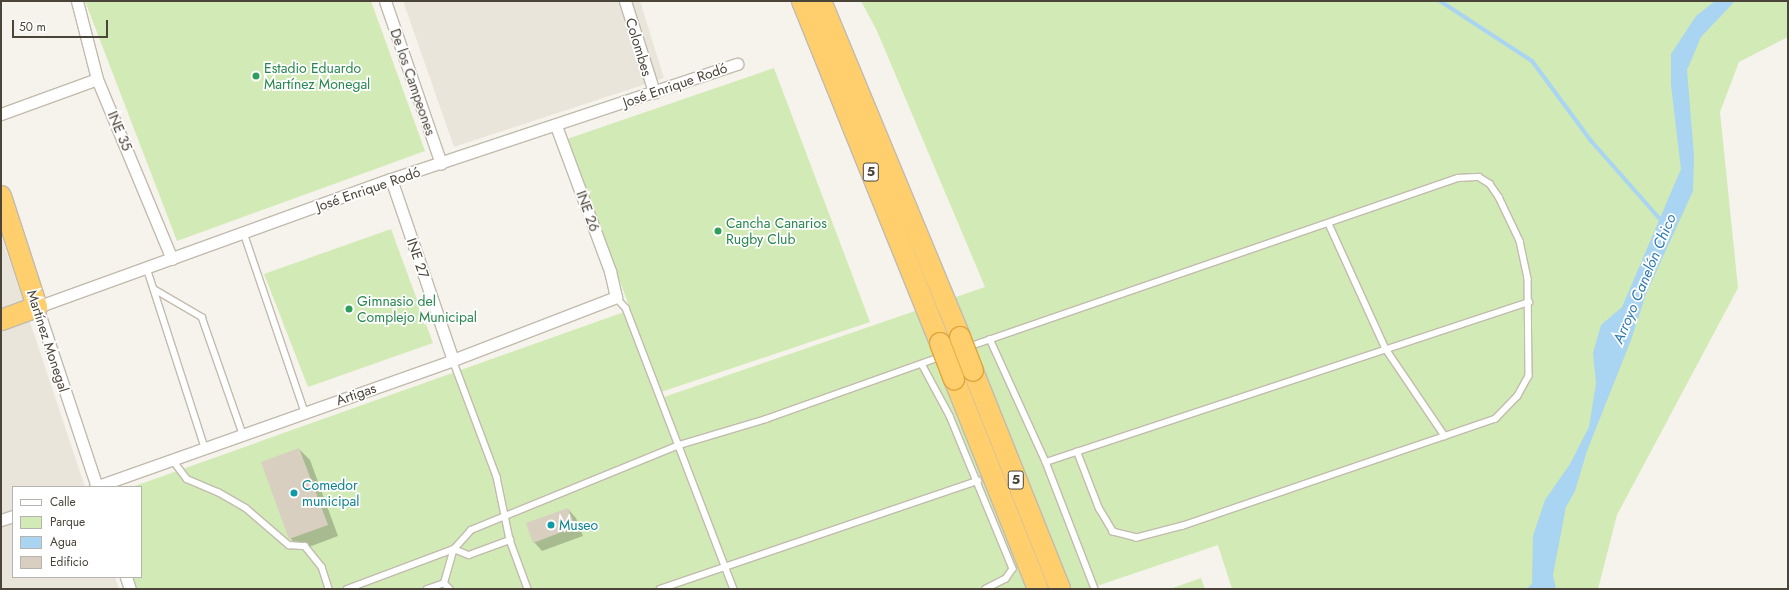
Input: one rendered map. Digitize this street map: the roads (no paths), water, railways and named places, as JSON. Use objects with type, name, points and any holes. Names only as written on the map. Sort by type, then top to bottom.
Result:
[{"type":"highway","name":"5","points":[[802,1],[951,346],[973,371],[1060,589]]},
{"type":"highway","name":"5","points":[[821,1],[951,346],[954,379],[1038,589]]},
{"type":"highway","name":"Martínez Monegal","points":[[1,196],[37,307]]},
{"type":"highway","name":"José Enrique Rodó","points":[[1,320],[37,307]]},
{"type":"street","name":"INE 35","points":[[77,1],[97,79],[172,259]]},
{"type":"street","name":"De los Campeones","points":[[385,1],[441,164]]},
{"type":"street","name":"Colombes","points":[[625,1],[654,92]]},
{"type":"street","name":"José Enrique Rodó","points":[[37,307],[391,179],[556,126],[737,64]]},
{"type":"street","points":[[1,114],[97,79]]},
{"type":"street","name":"INE 26","points":[[556,126],[610,271],[616,297]]},
{"type":"street","name":"INE 27","points":[[391,179],[453,360]]},
{"type":"street","name":"Artigas","points":[[99,486],[453,360],[616,297]]},
{"type":"street","name":"Martínez Monegal","points":[[37,307],[96,486]]},
{"type":"street","points":[[1,520],[12,516]]},
{"type":"street","points":[[126,578],[130,589]]},
{"type":"lane","points":[[444,583],[454,549],[471,530],[679,445],[766,419],[922,364],[951,346],[990,339],[1329,224],[1458,178],[1479,177],[1490,184],[1499,197],[1520,241],[1528,280],[1529,376],[1518,396],[1496,419],[1183,526],[1137,538],[1113,532],[1098,509],[1077,452]]},
{"type":"lane","points":[[1329,224],[1386,349],[1445,436]]},
{"type":"lane","points":[[244,233],[305,412]]},
{"type":"lane","points":[[147,268],[205,448]]},
{"type":"lane","points":[[154,290],[202,316],[243,434]]},
{"type":"lane","points":[[616,297],[626,308],[727,566],[734,589]]},
{"type":"lane","points":[[1046,462],[1528,302]]},
{"type":"lane","points":[[990,339],[1046,462],[1095,589]]},
{"type":"lane","points":[[453,360],[497,477],[505,506],[505,515],[510,540],[528,589]]},
{"type":"lane","points":[[922,364],[950,416],[1013,569],[1006,579],[986,589]]},
{"type":"lane","points":[[172,459],[186,479],[218,492],[246,508],[288,545],[304,546],[322,567],[329,589]]},
{"type":"lane","points":[[660,589],[978,481]]},
{"type":"lane","points":[[347,589],[454,549],[469,554],[510,540]]},
{"type":"lane","points":[[427,589],[444,583]]},
{"type":"lane","points":[[444,583],[450,589]]},
{"type":"water","name":"Arroyo Canelón Chico","points":[[1715,1],[1735,1],[1701,37],[1687,70],[1694,156],[1693,191],[1646,294],[1631,340],[1587,451],[1575,491],[1566,507],[1553,575],[1556,589],[1526,589],[1532,584],[1533,536],[1545,500],[1570,464],[1589,427],[1596,383],[1593,353],[1601,325],[1622,307],[1681,169],[1671,85],[1671,54],[1696,16]]},
{"type":"waterway","name":"Arroyo Canelón Chico","points":[[1440,1],[1532,61],[1592,142],[1660,219]]},
{"type":"place","name":"Estadio Eduardo Martínez Monegal","points":[[256,76]]},
{"type":"place","name":"Cancha Canarios Rugby Club","points":[[718,231]]},
{"type":"place","name":"Gimnasio del Complejo Municipal","points":[[349,309]]},
{"type":"place","name":"Comedor municipal","points":[[294,493]]},
{"type":"place","name":"Museo","points":[[551,525]]}]
